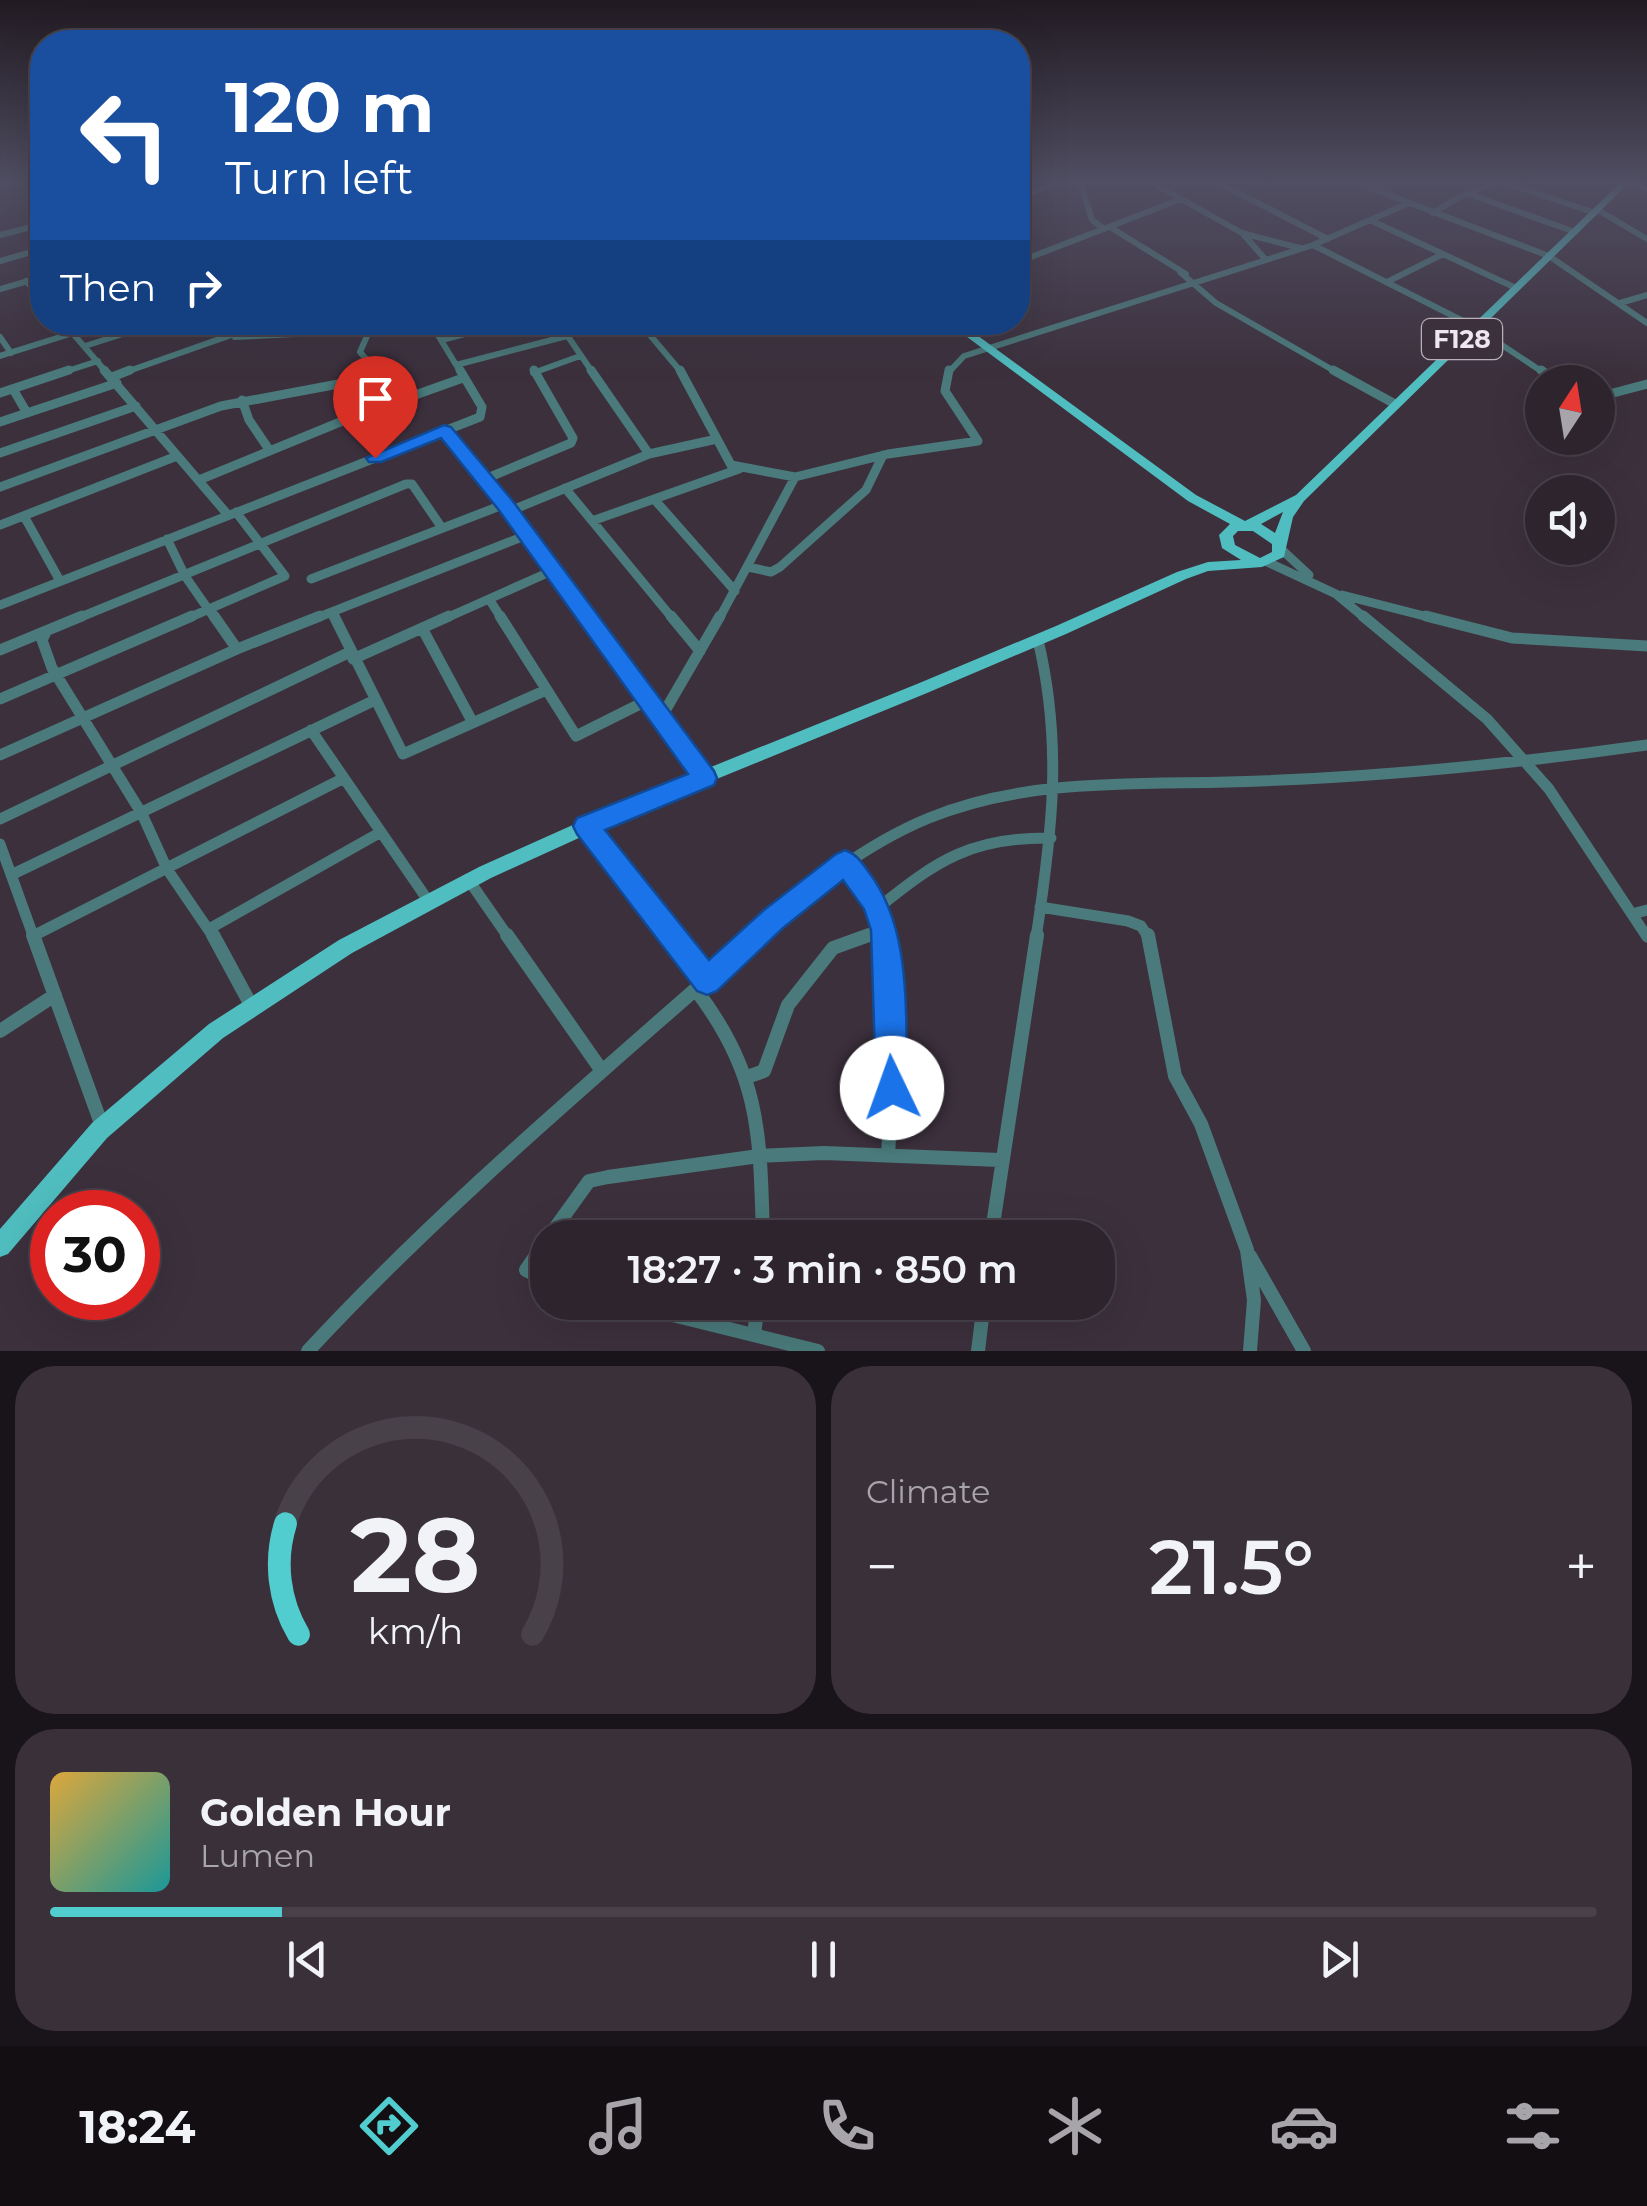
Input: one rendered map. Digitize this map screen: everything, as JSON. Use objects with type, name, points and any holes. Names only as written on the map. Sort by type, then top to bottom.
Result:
[{"type":"main road","name":"F128","points":[[1260,561],[1273,559],[1287,516],[1300,498],[1561,245]]},
{"type":"main road","points":[[970,335],[1192,498],[1244,526],[1266,531],[1280,545]]},
{"type":"main road","points":[[1192,498],[1236,554],[1260,561]]},
{"type":"main road","name":"F128","points":[[1226,538],[1300,498]]},
{"type":"main road","points":[[1201,568],[1226,538]]},
{"type":"main road","points":[[0,1246],[54,1177],[102,1126],[155,1079],[252,1007],[427,899],[586,826],[1038,640],[1201,568],[1260,561]]},
{"type":"street","points":[[1030,257],[1061,245]]},
{"type":"street","points":[[1139,245],[1180,272],[1202,278]]},
{"type":"street","points":[[1253,245],[1266,260]]},
{"type":"street","points":[[1289,245],[1301,248]]},
{"type":"street","points":[[1030,334],[1311,245]]},
{"type":"street","points":[[1316,245],[1475,326],[1533,365]]},
{"type":"street","points":[[1424,245],[1516,288]]},
{"type":"street","points":[[1520,245],[1549,256],[1647,323]]},
{"type":"street","points":[[0,261],[30,252]]},
{"type":"street","points":[[1030,253],[1034,255]]},
{"type":"street","points":[[1387,282],[1443,254]]},
{"type":"street","points":[[1180,272],[1187,283],[1395,404]]},
{"type":"street","points":[[0,289],[30,280]]},
{"type":"street","points":[[26,281],[30,286]]},
{"type":"street","points":[[1620,303],[1647,295]]},
{"type":"street","points":[[0,356],[70,335]]},
{"type":"street","points":[[0,700],[286,576],[262,544],[177,456],[74,335]]},
{"type":"street","points":[[85,346],[119,335]]},
{"type":"street","points":[[0,422],[229,336],[251,339],[300,335]]},
{"type":"street","points":[[367,335],[360,352],[402,400]]},
{"type":"street","points":[[0,605],[483,414],[439,335]]},
{"type":"street","points":[[442,340],[461,335]]},
{"type":"street","points":[[650,335],[689,382],[730,465],[796,478],[883,455],[978,441],[945,391],[944,381],[952,363],[1027,335]]},
{"type":"street","points":[[456,365],[567,336],[650,454]]},
{"type":"street","points":[[0,337],[11,353]]},
{"type":"street","points":[[485,478],[570,444],[573,438],[532,372],[580,356]]},
{"type":"street","points":[[0,393],[98,361]]},
{"type":"street","points":[[0,487],[156,432],[171,422],[242,400],[380,376]]},
{"type":"street","points":[[199,480],[463,378]]},
{"type":"street","points":[[1615,392],[1647,384]]},
{"type":"street","points":[[13,389],[27,413]]},
{"type":"street","points":[[242,400],[249,420],[270,451]]},
{"type":"street","points":[[0,453],[136,406]]},
{"type":"street","points":[[444,430],[485,478],[705,778]]},
{"type":"street","points":[[311,579],[650,454],[717,439]]},
{"type":"street","points":[[748,567],[771,572],[780,567],[866,490],[883,455]]},
{"type":"street","points":[[0,525],[177,456]]},
{"type":"street","points":[[592,521],[739,469]]},
{"type":"street","points":[[662,716],[796,478]]},
{"type":"street","points":[[0,650],[406,484],[412,484],[442,528]]},
{"type":"street","points":[[564,488],[700,651]]},
{"type":"street","points":[[654,499],[735,591]]},
{"type":"street","points":[[24,516],[60,582]]},
{"type":"street","points":[[0,755],[237,649],[527,534]]},
{"type":"street","points":[[167,540],[185,576],[237,649]]},
{"type":"street","points":[[1280,545],[1317,582]]},
{"type":"street","points":[[1260,561],[1317,582],[1336,594],[1456,689],[1527,761],[1647,937]]},
{"type":"street","points":[[0,819],[112,762],[554,570]]},
{"type":"street","points":[[1336,594],[1512,638],[1647,646]]},
{"type":"street","points":[[489,599],[576,736],[650,699]]},
{"type":"street","points":[[333,614],[403,754],[544,690]]},
{"type":"street","points":[[422,628],[473,723]]},
{"type":"street","points":[[45,634],[42,640],[58,675],[142,814],[167,869],[209,929],[252,1007]]},
{"type":"street","points":[[993,1220],[1051,838],[1050,690],[1038,640]]},
{"type":"street","points":[[11,875],[375,700]]},
{"type":"street","points":[[311,730],[427,899]]},
{"type":"street","points":[[308,1351],[362,1292],[602,1071],[774,919],[878,839],[978,801],[1053,790],[1266,781],[1527,761],[1647,745]]},
{"type":"street","points":[[33,936],[344,778]]},
{"type":"street","points":[[586,826],[702,986],[726,1029],[747,1077],[762,1220]]},
{"type":"street","points":[[209,929],[381,832]]},
{"type":"street","points":[[878,908],[964,846],[1006,836],[1051,838]]},
{"type":"street","points":[[0,844],[102,1126]]},
{"type":"street","points":[[845,862],[878,908],[885,930],[892,1088],[888,1156]]},
{"type":"street","points":[[468,880],[602,1071]]},
{"type":"street","points":[[1040,907],[1128,921],[1141,926],[1150,939],[1176,1076],[1200,1124],[1247,1250],[1304,1351]]},
{"type":"street","points":[[1632,914],[1647,910]]},
{"type":"street","points":[[747,1077],[764,1072],[788,1005],[834,948],[885,930]]},
{"type":"street","points":[[0,1031],[54,995]]},
{"type":"street","points":[[561,1220],[589,1181],[758,1156],[824,1152],[1000,1160]]},
{"type":"street","points":[[1247,1250],[1254,1300],[1250,1351]]},
{"type":"street","points":[[691,1320],[818,1351]]},
{"type":"street","points":[[754,1336],[756,1320]]},
{"type":"street","points":[[978,1351],[982,1320]]},
{"type":"route","points":[[375,458],[444,430],[505,504],[705,778],[586,826],[707,981],[774,919],[845,862],[876,903],[884,922],[889,947],[892,1088]]}]
